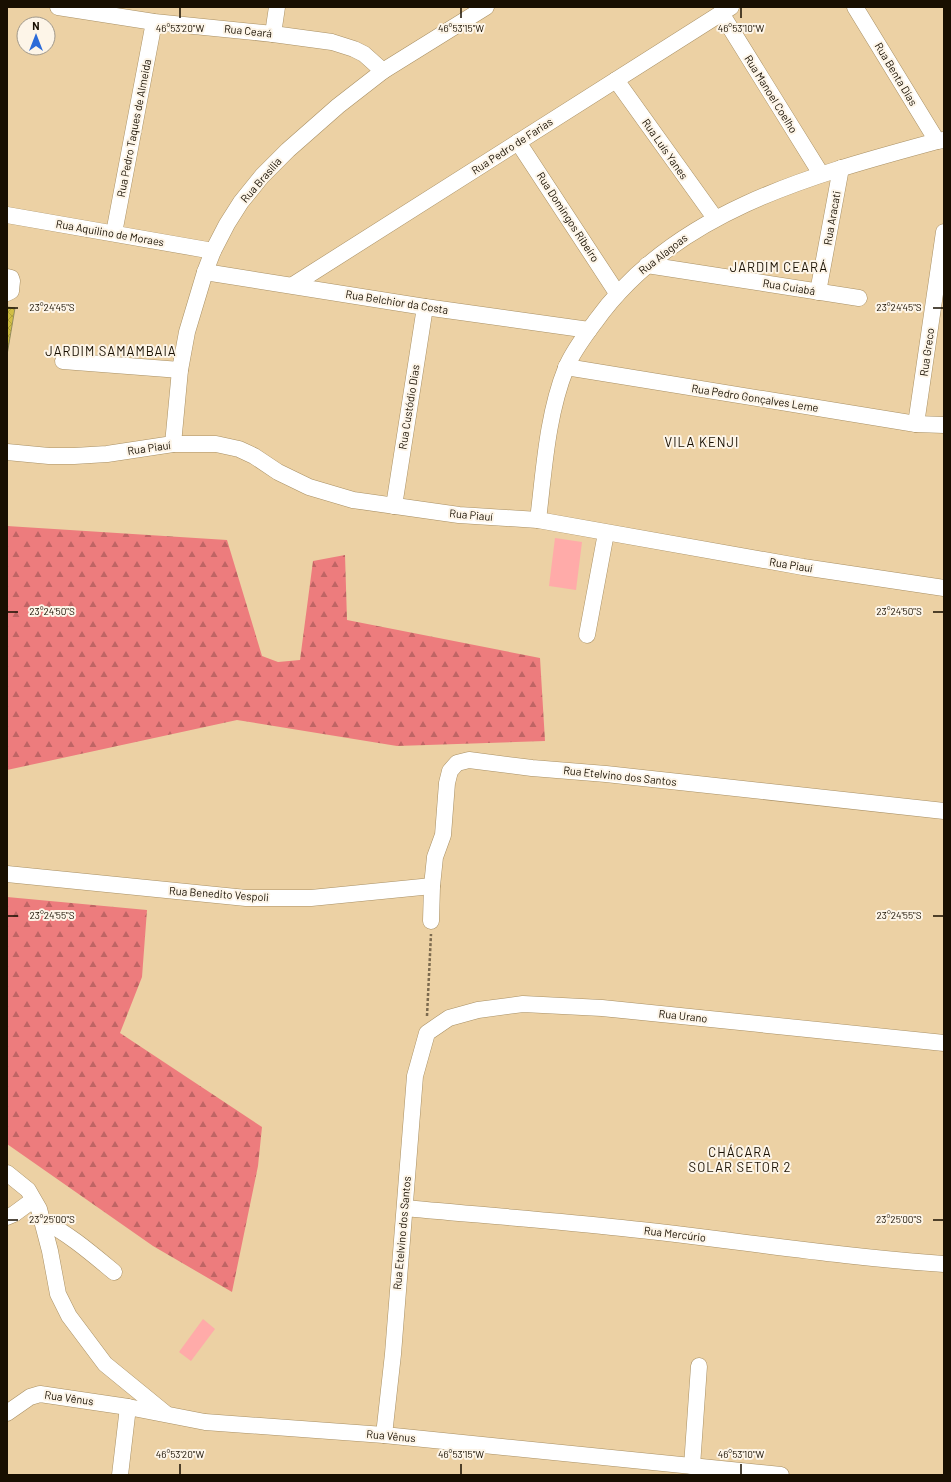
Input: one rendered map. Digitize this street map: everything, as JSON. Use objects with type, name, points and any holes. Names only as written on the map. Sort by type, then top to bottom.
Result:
[{"type":"street","points":[[273,34],[277,7]]},
{"type":"street","name":"Rua Brasília","points":[[173,444],[180,370],[187,332],[213,251],[227,224],[241,202],[262,176],[288,150],[332,111],[383,71],[486,7]]},
{"type":"street","name":"Rua Benta Dias","points":[[855,7],[940,141]]},
{"type":"street","name":"Rua Ceará","points":[[67,8],[154,22],[273,34],[343,45],[354,48],[364,54],[383,71]]},
{"type":"street","name":"Rua Pedro de Farias","points":[[293,285],[726,10]]},
{"type":"street","name":"Rua Manoel Coelho","points":[[726,10],[821,174]]},
{"type":"street","name":"Rua Pedro Taques de Almeida","points":[[114,233],[154,22]]},
{"type":"street","name":"Rua Luís Yanes","points":[[616,80],[715,218]]},
{"type":"street","name":"Rua Alagoas","points":[[538,520],[555,404],[566,367],[588,330],[617,293],[647,264],[715,218],[752,201],[821,174],[940,141]]},
{"type":"street","name":"Rua Domingos Ribeiro","points":[[518,142],[617,293]]},
{"type":"street","name":"Rua Aracati","points":[[818,292],[841,168]]},
{"type":"street","name":"Rua Aquilino de Moraes","points":[[7,215],[213,251]]},
{"type":"street","name":"Rua Greco","points":[[916,424],[944,232]]},
{"type":"street","name":"Rua Cuiabá","points":[[647,264],[859,298]]},
{"type":"street","name":"Rua Belchior da Costa","points":[[205,272],[424,307],[588,330]]},
{"type":"street","points":[[7,277],[11,278],[12,281],[12,291],[7,293]]},
{"type":"street","name":"Rua Custódio Dias","points":[[394,506],[424,307]]},
{"type":"street","points":[[63,361],[180,370]]},
{"type":"street","name":"Rua Pedro Gonçalves Leme","points":[[566,367],[916,424],[944,425]]},
{"type":"street","name":"Rua Piauí","points":[[7,452],[49,456],[74,456],[107,454],[173,444],[216,444],[239,449],[254,456],[278,472],[309,487],[353,500],[459,515],[538,520],[803,567],[944,588]]},
{"type":"street","points":[[587,635],[606,533]]},
{"type":"street","name":"Rua Etelvino dos Santos","points":[[431,921],[432,886],[435,858],[443,835],[447,783],[450,771],[457,763],[469,760],[532,768],[606,774],[686,784],[944,811]]},
{"type":"street","name":"Rua Benedito Vespoli","points":[[7,874],[246,898],[311,898],[432,886]]},
{"type":"street","name":"Rua Urano","points":[[426,1033],[449,1018],[478,1010],[523,1004],[602,1008],[944,1043]]},
{"type":"street","name":"Rua Etelvino dos Santos","points":[[384,1435],[393,1354],[415,1076],[426,1033]]},
{"type":"street","points":[[7,1173],[28,1190],[39,1209],[50,1250],[58,1294],[69,1316],[105,1364],[166,1414]]},
{"type":"street","points":[[7,1217],[14,1214],[33,1200]]},
{"type":"street","name":"Rua Mercúrio","points":[[405,1208],[622,1228],[811,1251],[944,1264]]},
{"type":"street","points":[[42,1220],[76,1240],[114,1272]]},
{"type":"street","points":[[692,1466],[699,1366]]},
{"type":"street","name":"Rua Vênus","points":[[7,1413],[30,1397],[40,1394],[128,1407],[205,1422],[384,1435],[781,1475]]},
{"type":"street","points":[[120,1475],[128,1407]]},
{"type":"path","points":[[426,1033],[431,921]]},
{"type":"green space","points":[[7,526],[227,540],[262,656],[278,662],[300,660],[313,561],[345,555],[347,620],[540,658],[545,741],[397,746],[237,720],[7,770]]},
{"type":"green space","points":[[7,897],[147,910],[142,977],[120,1033],[262,1127],[258,1166],[232,1292],[153,1246],[7,1144]]},
{"type":"shaded area","points":[[555,538],[582,542],[576,590],[549,586]]},
{"type":"shaded area","points":[[203,1319],[215,1329],[191,1361],[179,1352]]},
{"type":"building","points":[[7,307],[15,308],[7,355]]},
{"type":"district","name":"JARDIM CEARÁ","points":[[779,267]]},
{"type":"district","name":"JARDIM SAMAMBAIA","points":[[111,351]]},
{"type":"district","name":"VILA KENJI","points":[[702,442]]},
{"type":"district","name":"CHÁCARA SOLAR SETOR 2","points":[[740,1160]]}]
